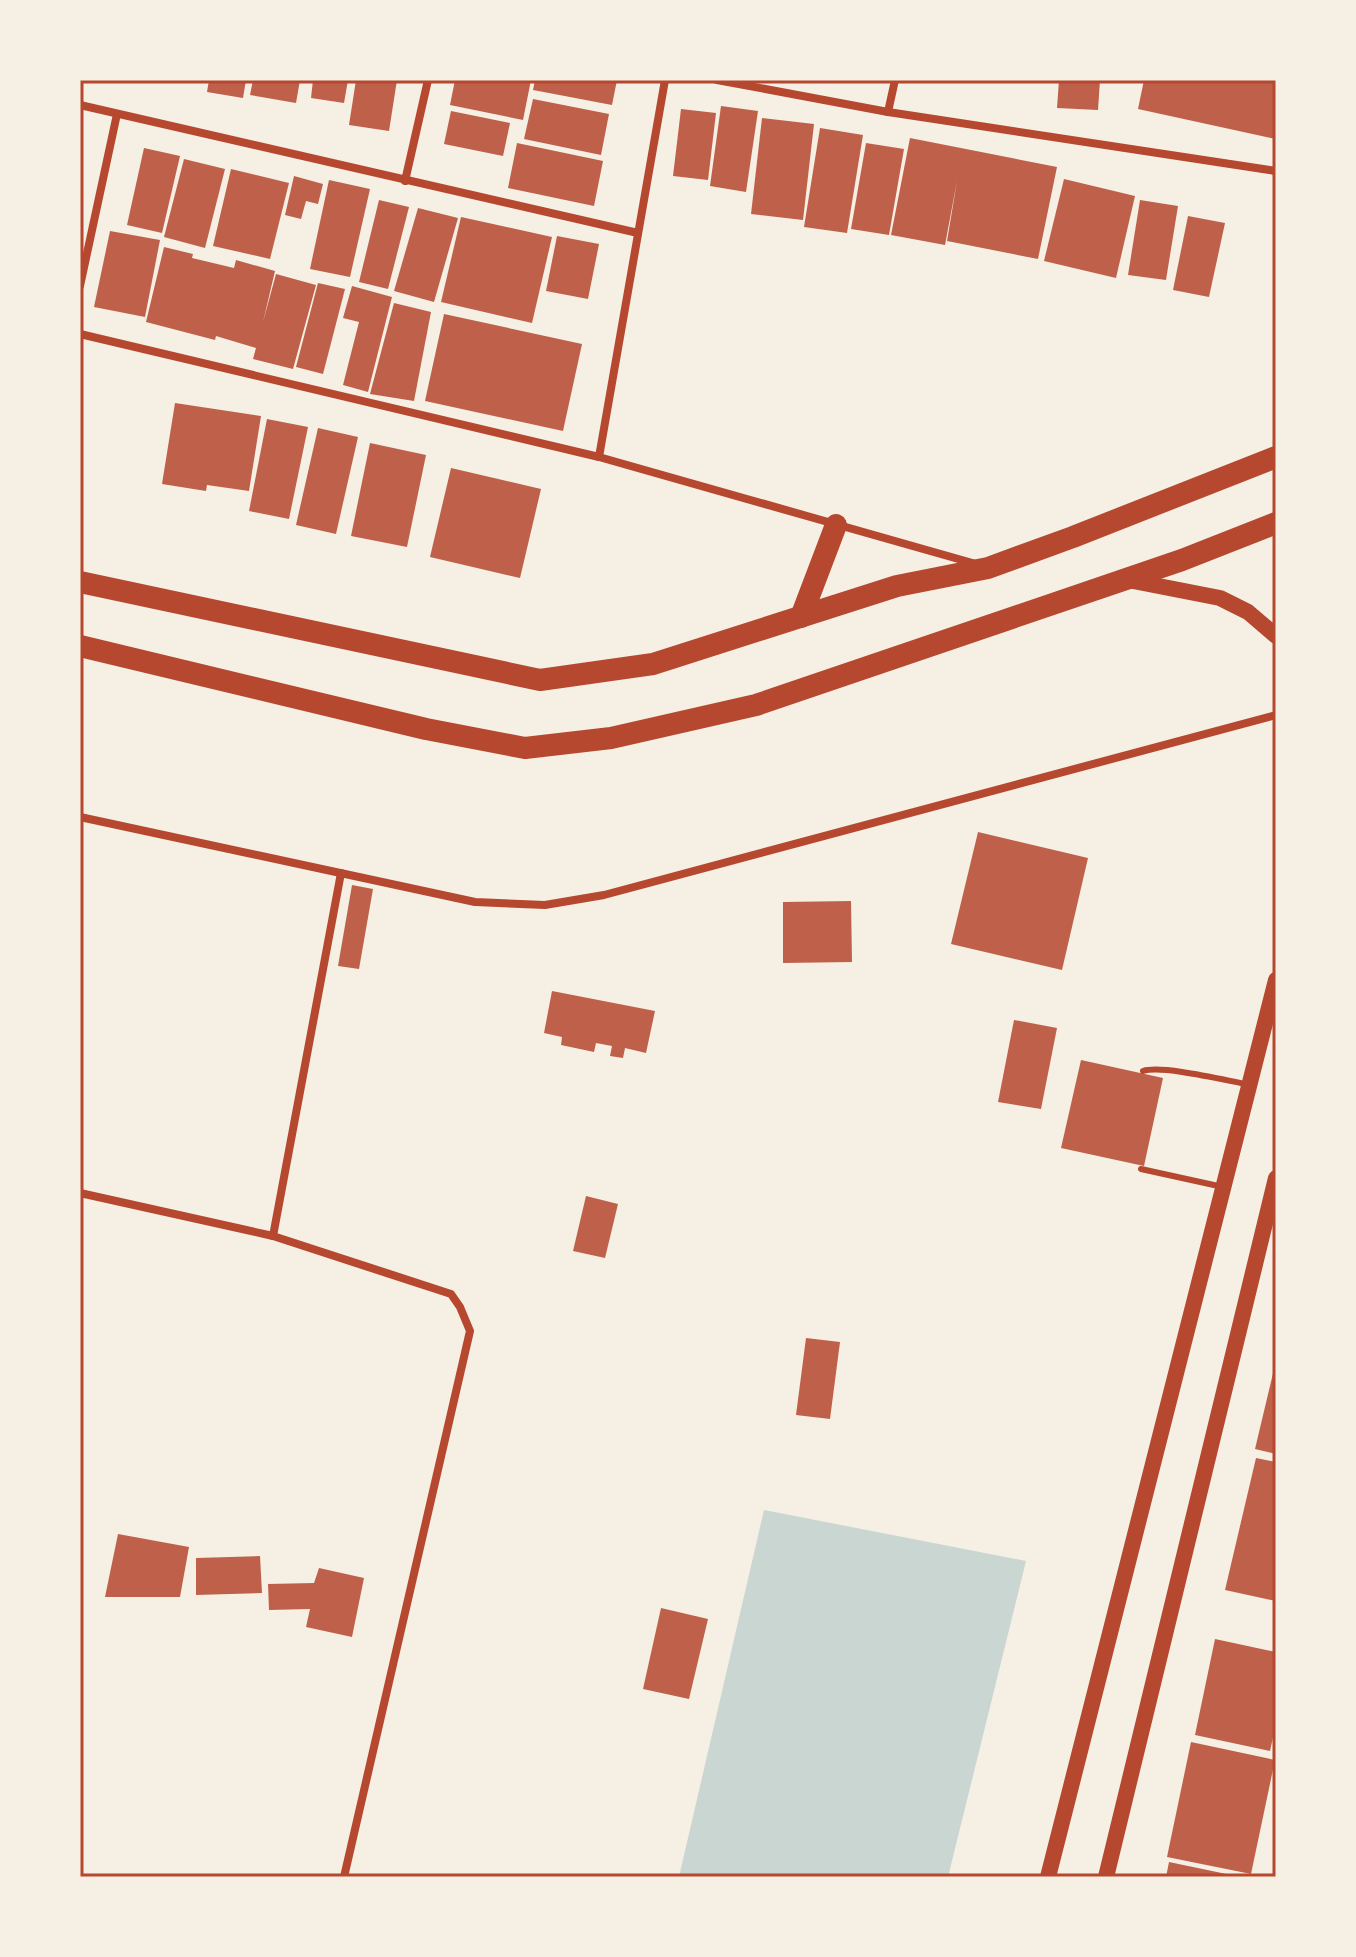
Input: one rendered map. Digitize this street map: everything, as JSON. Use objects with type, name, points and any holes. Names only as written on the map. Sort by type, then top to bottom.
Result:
[{"type":"highway","points":[[80,582],[540,680],[653,664],[897,586],[988,568],[1276,457]]},
{"type":"highway","points":[[80,646],[426,729],[525,748],[611,738],[756,705],[1182,560],[1276,523]]},
{"type":"highway","points":[[801,617],[836,525]]},
{"type":"main road","points":[[1123,579],[1220,598],[1248,612],[1276,636]]},
{"type":"main road","points":[[1048,1877],[1276,980]]},
{"type":"main road","points":[[1106,1877],[1276,1178]]},
{"type":"street","points":[[405,181],[428,80]]},
{"type":"street","points":[[599,457],[665,80]]},
{"type":"street","points":[[717,80],[888,112],[1276,171]]},
{"type":"street","points":[[888,112],[895,80]]},
{"type":"street","points":[[80,105],[638,233]]},
{"type":"street","points":[[80,286],[117,114]]},
{"type":"street","points":[[80,334],[599,457],[988,568]]},
{"type":"street","points":[[80,817],[475,902],[545,905],[604,895],[1276,715]]},
{"type":"street","points":[[273,1236],[341,873]]},
{"type":"street","points":[[80,1193],[273,1236],[451,1294],[470,1331],[344,1877]]},
{"type":"lane","points":[[1143,1071],[1158,1069],[1249,1085]]},
{"type":"lane","points":[[1141,1169],[1223,1187]]},
{"type":"shaded area","points":[[764,1510],[1026,1561],[948,1877],[679,1877]]},
{"type":"building","points":[[209,80],[246,80],[243,98],[207,92]]},
{"type":"building","points":[[253,80],[300,80],[296,103],[250,95]]},
{"type":"building","points":[[313,80],[348,80],[344,103],[311,98]]},
{"type":"building","points":[[356,80],[397,80],[389,131],[349,125]]},
{"type":"building","points":[[455,80],[531,80],[523,120],[450,105]]},
{"type":"building","points":[[535,80],[617,80],[612,105],[533,90]]},
{"type":"building","points":[[1059,80],[1100,80],[1098,110],[1057,108]]},
{"type":"building","points":[[1144,80],[1276,80],[1276,139],[1138,109]]},
{"type":"building","points":[[533,99],[609,114],[601,155],[524,139]]},
{"type":"building","points":[[721,106],[758,111],[746,192],[710,186]]},
{"type":"building","points":[[681,109],[716,113],[708,180],[673,176]]},
{"type":"building","points":[[451,111],[510,123],[503,156],[444,144]]},
{"type":"building","points":[[762,118],[814,124],[803,220],[751,214]]},
{"type":"building","points":[[820,128],[863,135],[847,233],[804,227]]},
{"type":"building","points":[[910,138],[1057,167],[1038,259],[947,241],[957,181],[945,245],[891,235]]},
{"type":"building","points":[[517,143],[603,161],[594,206],[508,188]]},
{"type":"building","points":[[866,143],[904,149],[889,235],[851,229]]},
{"type":"building","points":[[144,148],[180,156],[162,233],[127,225]]},
{"type":"building","points":[[184,159],[225,169],[205,248],[164,237]]},
{"type":"building","points":[[231,169],[289,183],[270,259],[213,246]]},
{"type":"building","points":[[294,176],[323,184],[318,204],[306,201],[301,219],[285,215]]},
{"type":"building","points":[[1064,179],[1135,196],[1116,278],[1044,261]]},
{"type":"building","points":[[329,180],[370,189],[350,277],[310,269]]},
{"type":"building","points":[[379,200],[409,207],[388,289],[359,282]]},
{"type":"building","points":[[1140,200],[1178,206],[1166,280],[1128,275]]},
{"type":"building","points":[[418,208],[458,218],[434,302],[394,291]]},
{"type":"building","points":[[1188,216],[1225,223],[1209,297],[1173,290]]},
{"type":"building","points":[[461,217],[552,237],[532,323],[441,302]]},
{"type":"building","points":[[110,231],[160,240],[145,317],[94,307]]},
{"type":"building","points":[[557,236],[599,244],[588,299],[546,291]]},
{"type":"building","points":[[164,247],[193,254],[192,258],[234,268],[236,260],[275,271],[263,322],[276,274],[316,285],[293,369],[253,359],[256,348],[216,336],[215,340],[146,322]]},
{"type":"building","points":[[318,283],[345,289],[323,374],[296,367]]},
{"type":"building","points":[[352,286],[392,297],[368,392],[343,385],[359,322],[343,318]]},
{"type":"building","points":[[394,303],[431,312],[414,401],[370,394]]},
{"type":"building","points":[[444,314],[582,344],[563,431],[425,401]]},
{"type":"building","points":[[175,403],[261,416],[249,491],[207,485],[206,491],[162,484]]},
{"type":"building","points":[[267,419],[308,427],[289,519],[249,511]]},
{"type":"building","points":[[318,428],[358,437],[336,534],[296,525]]},
{"type":"building","points":[[370,443],[426,455],[407,547],[351,536]]},
{"type":"building","points":[[451,468],[541,489],[520,578],[430,557]]},
{"type":"building","points":[[978,832],[1088,858],[1062,970],[951,944]]},
{"type":"building","points":[[352,885],[373,889],[359,969],[338,966]]},
{"type":"building","points":[[851,901],[852,962],[783,963],[783,902]]},
{"type":"building","points":[[552,991],[655,1011],[646,1053],[625,1048],[623,1058],[610,1056],[612,1046],[596,1043],[594,1052],[561,1045],[562,1037],[544,1033]]},
{"type":"building","points":[[1014,1020],[1057,1028],[1041,1109],[998,1102]]},
{"type":"building","points":[[1081,1060],[1163,1078],[1144,1166],[1061,1148]]},
{"type":"building","points":[[586,1196],[618,1204],[605,1258],[573,1251]]},
{"type":"building","points":[[806,1338],[840,1342],[830,1419],[796,1415]]},
{"type":"building","points":[[1276,1366],[1276,1454],[1255,1449]]},
{"type":"building","points":[[1256,1458],[1276,1462],[1276,1601],[1225,1590]]},
{"type":"building","points":[[118,1534],[189,1547],[180,1597],[105,1597]]},
{"type":"building","points":[[260,1556],[262,1593],[196,1595],[196,1558]]},
{"type":"building","points":[[319,1568],[364,1578],[352,1637],[306,1627],[310,1609],[269,1610],[268,1584],[314,1583]]},
{"type":"building","points":[[661,1608],[708,1619],[689,1699],[643,1689]]},
{"type":"building","points":[[1215,1639],[1276,1652],[1276,1724],[1270,1751],[1195,1735]]},
{"type":"building","points":[[1191,1742],[1275,1760],[1251,1874],[1167,1857]]},
{"type":"building","points":[[1169,1862],[1236,1876],[1236,1877],[1166,1877]]}]
